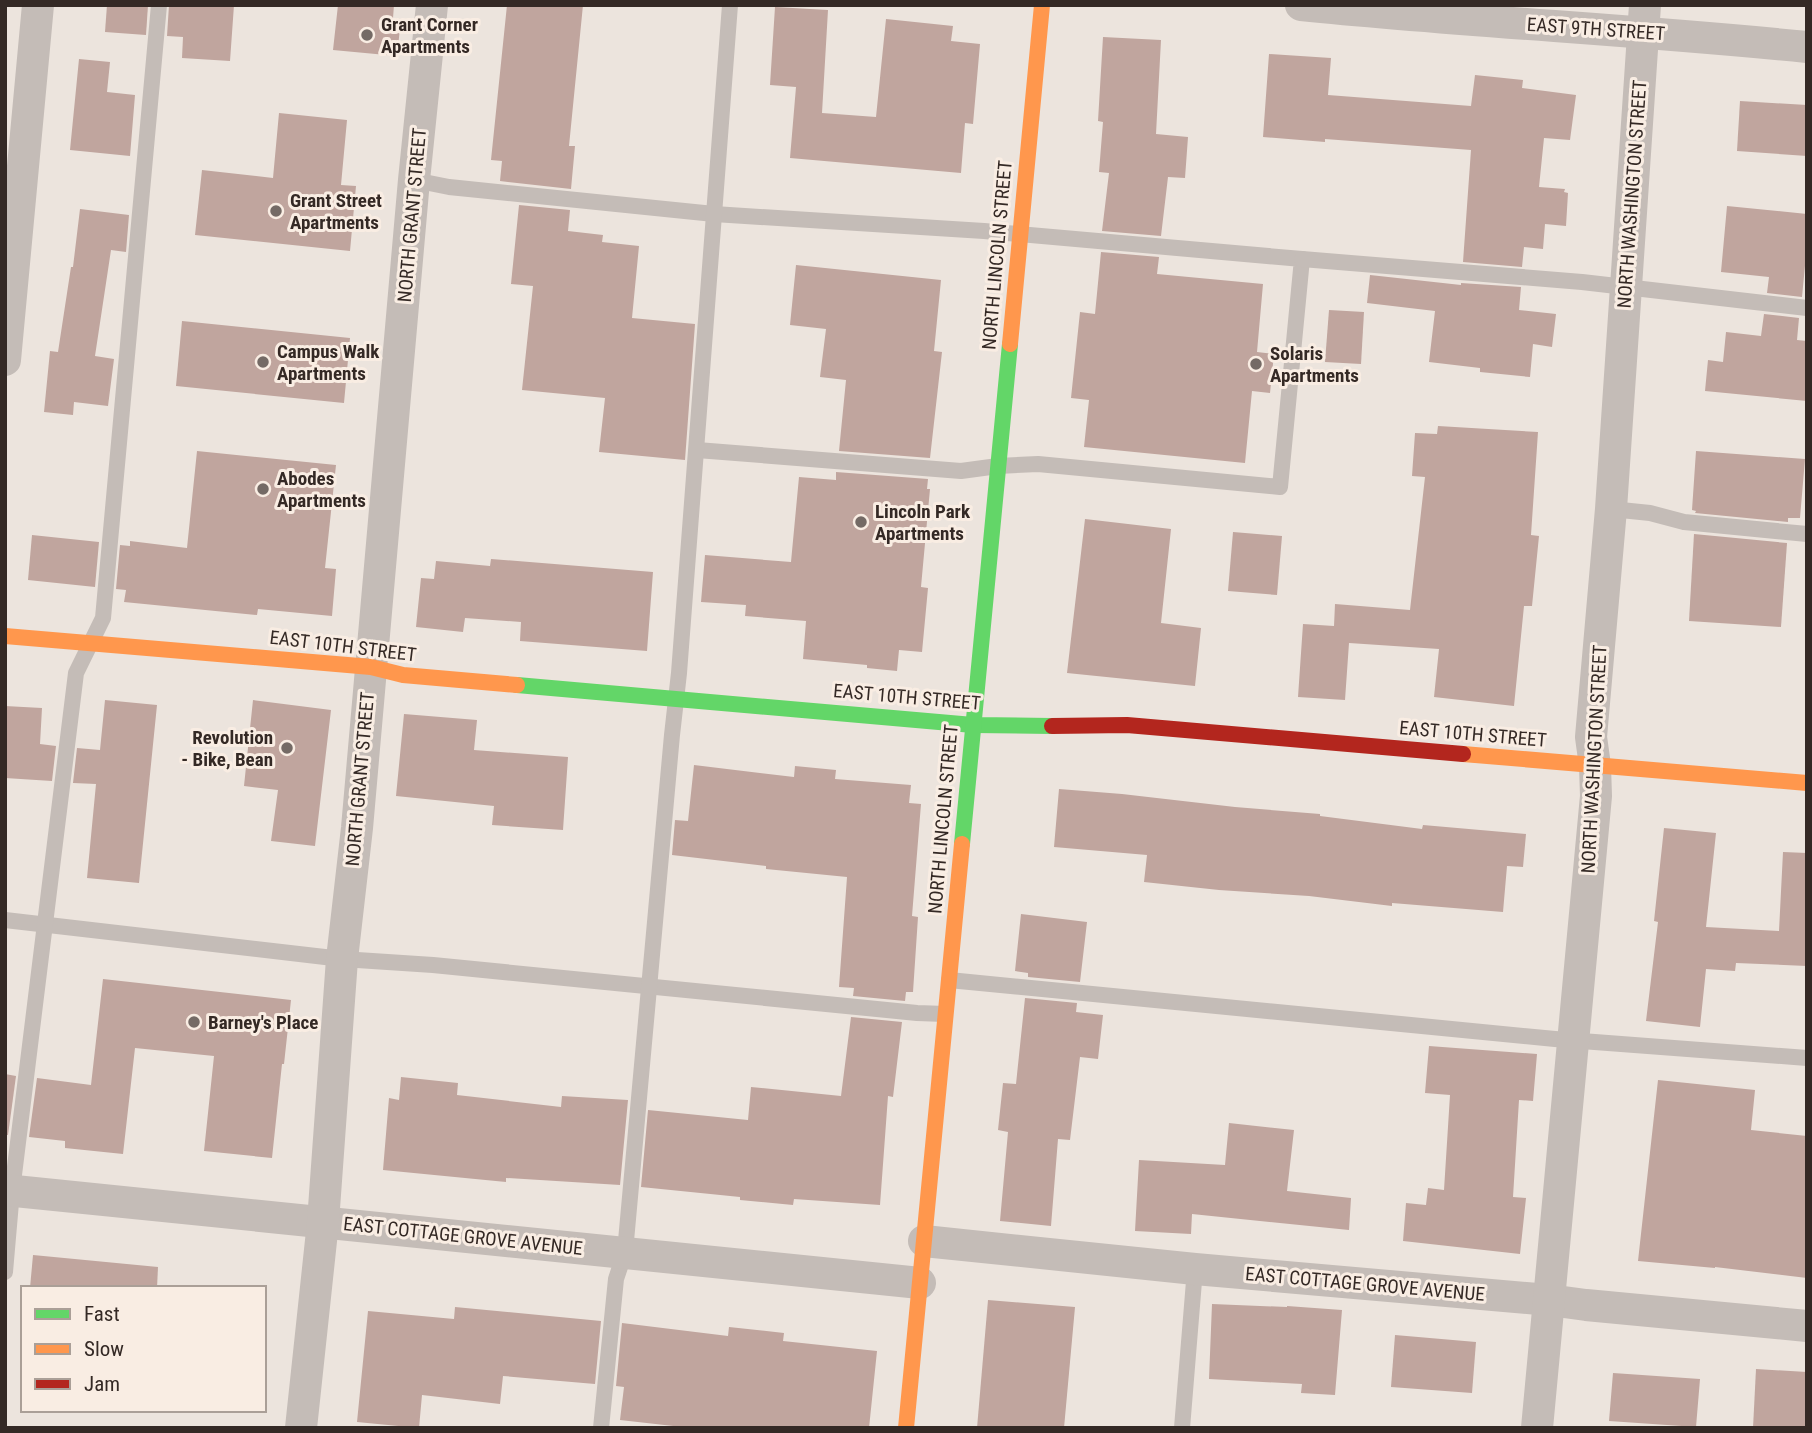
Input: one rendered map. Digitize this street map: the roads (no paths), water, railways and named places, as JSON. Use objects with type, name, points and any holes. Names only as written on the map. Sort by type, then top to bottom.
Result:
[{"type":"street","points":[[5,360],[38,5]]},
{"type":"street","name":"NORTH GRANT STREET","points":[[301,1428],[323,1222],[342,959],[357,828],[432,5]]},
{"type":"street","name":"NORTH LINCOLN STREET","points":[[906,1428],[1042,5]]},
{"type":"street","name":"EAST 9TH STREET","points":[[1301,5],[1644,19],[1692,36],[1807,47]]},
{"type":"street","name":"NORTH WASHINGTON STREET","points":[[1537,1428],[1595,806],[1595,766],[1591,737],[1611,509],[1644,19]]},
{"type":"street","name":"EAST 10TH STREET","points":[[5,636],[371,667],[403,675],[973,725],[1127,725],[1807,783]]},
{"type":"street","name":"EAST COTTAGE GROVE AVENUE","points":[[9,1191],[920,1283]]},
{"type":"street","name":"EAST COTTAGE GROVE AVENUE","points":[[924,1241],[1807,1326]]},
{"type":"lane","points":[[5,1272],[9,1191],[76,673],[103,618],[159,5]]},
{"type":"lane","points":[[601,1428],[616,1279],[625,1252],[680,673],[730,5]]},
{"type":"lane","points":[[414,180],[449,187],[714,214],[1020,234],[1626,287],[1807,308]]},
{"type":"lane","points":[[696,450],[961,471],[1038,464],[1280,487],[1302,259]]},
{"type":"lane","points":[[1611,509],[1650,513],[1684,522],[1807,534]]},
{"type":"lane","points":[[5,920],[342,959],[433,965],[945,1014]]},
{"type":"lane","points":[[949,980],[1573,1041],[1807,1058]]},
{"type":"lane","points":[[1182,1428],[1195,1269]]},
{"type":"place","name":"Grant Corner Apartments","points":[[367,35]]},
{"type":"place","name":"Grant Street Apartments","points":[[276,211]]},
{"type":"place","name":"Campus Walk Apartments","points":[[263,362]]},
{"type":"place","name":"Solaris Apartments","points":[[1256,364]]},
{"type":"place","name":"Abodes Apartments","points":[[263,489]]},
{"type":"place","name":"Lincoln Park Apartments","points":[[861,522]]},
{"type":"place","name":"Revolution - Bike, Bean","points":[[287,748]]},
{"type":"place","name":"Barney's Place","points":[[194,1022]]}]
